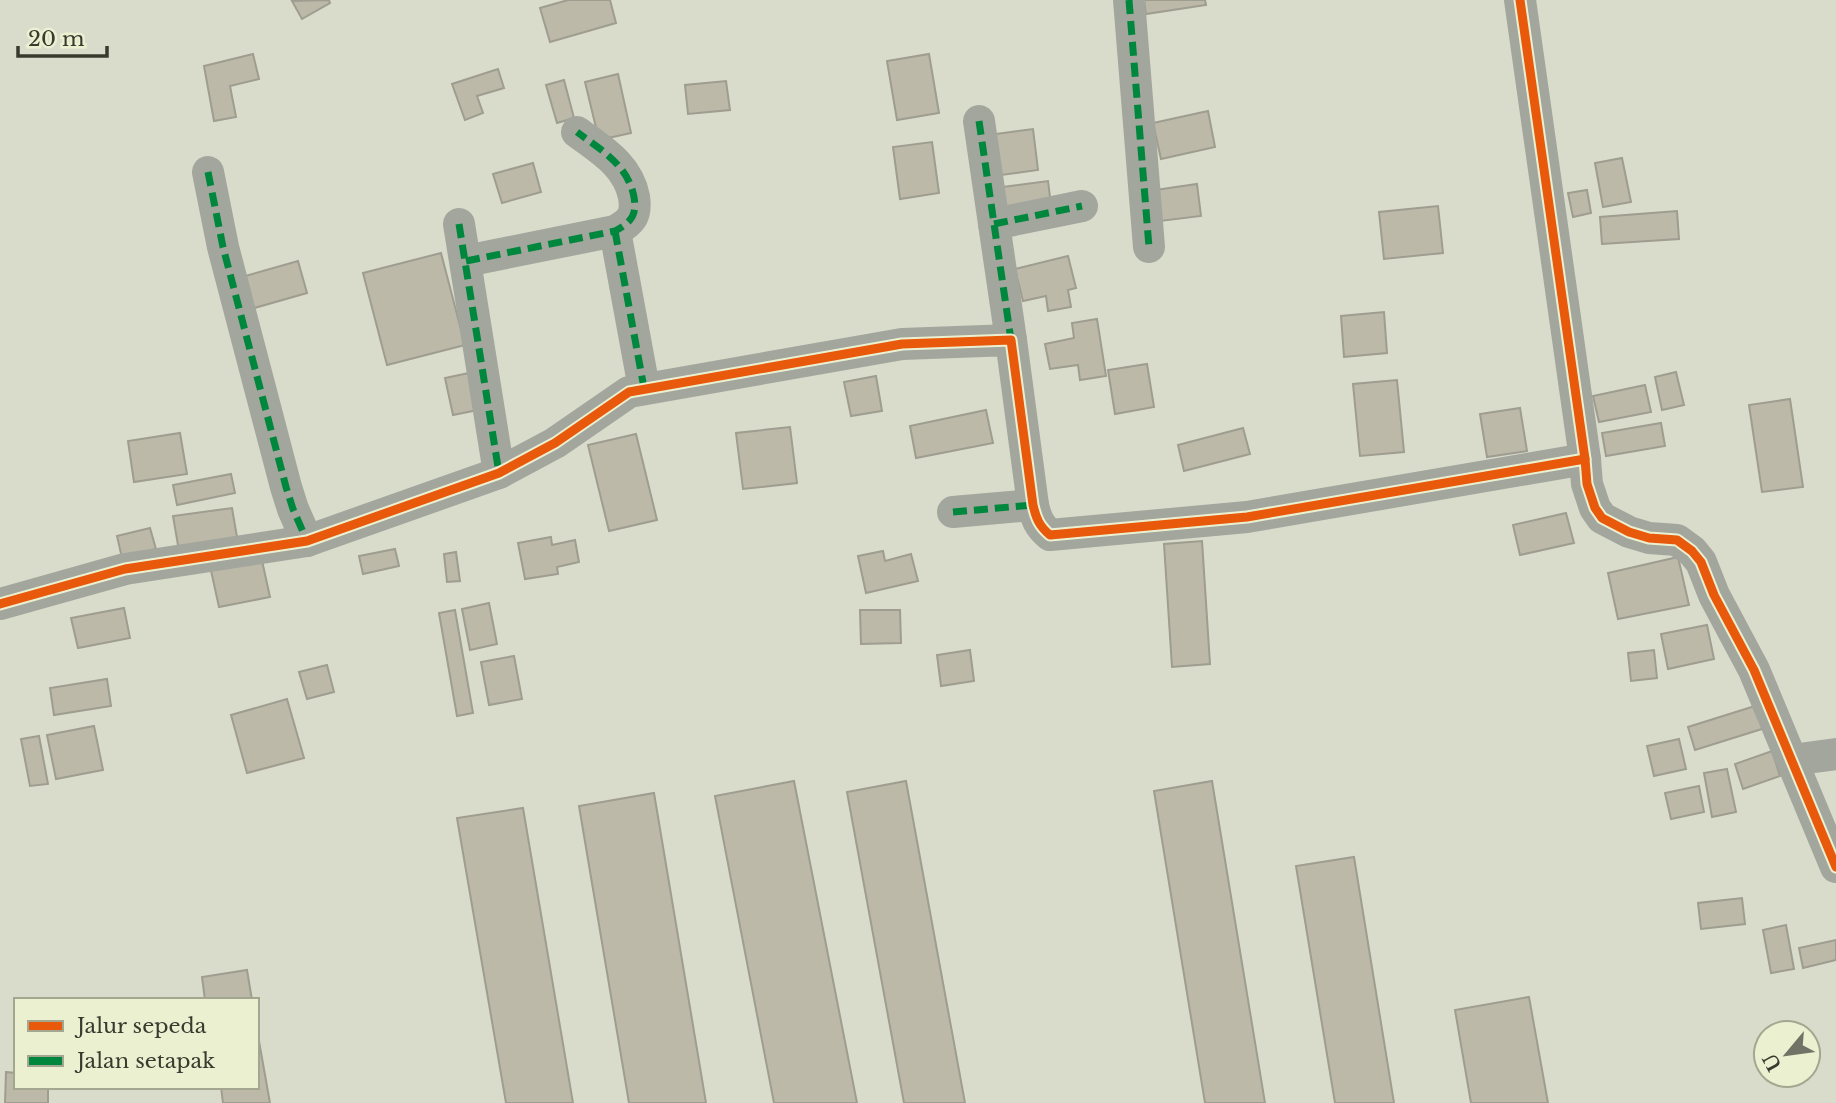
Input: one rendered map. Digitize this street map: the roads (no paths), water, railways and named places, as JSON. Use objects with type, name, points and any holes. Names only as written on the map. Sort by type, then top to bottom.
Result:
[{"type":"street","points":[[1129,0],[1149,247]]},
{"type":"street","points":[[1520,0],[1587,484],[1595,508],[1602,518],[1629,532],[1649,538],[1677,540],[1701,562],[1714,595],[1754,670],[1836,867]]},
{"type":"street","points":[[979,121],[1033,505],[1042,529],[1050,534],[1247,517],[1585,459]]},
{"type":"street","points":[[466,261],[615,232],[633,218],[636,209],[631,182],[611,158],[577,132]]},
{"type":"street","points":[[208,172],[223,247],[286,487],[307,541]]},
{"type":"street","points":[[994,224],[1082,206]]},
{"type":"street","points":[[459,225],[499,473]]},
{"type":"street","points":[[615,232],[644,388]]},
{"type":"street","points":[[0,604],[125,569],[307,541],[499,473],[555,443],[629,392],[644,388],[902,344],[1011,340]]},
{"type":"street","points":[[953,512],[1033,505]]},
{"type":"street","points":[[1792,760],[1836,754]]}]
